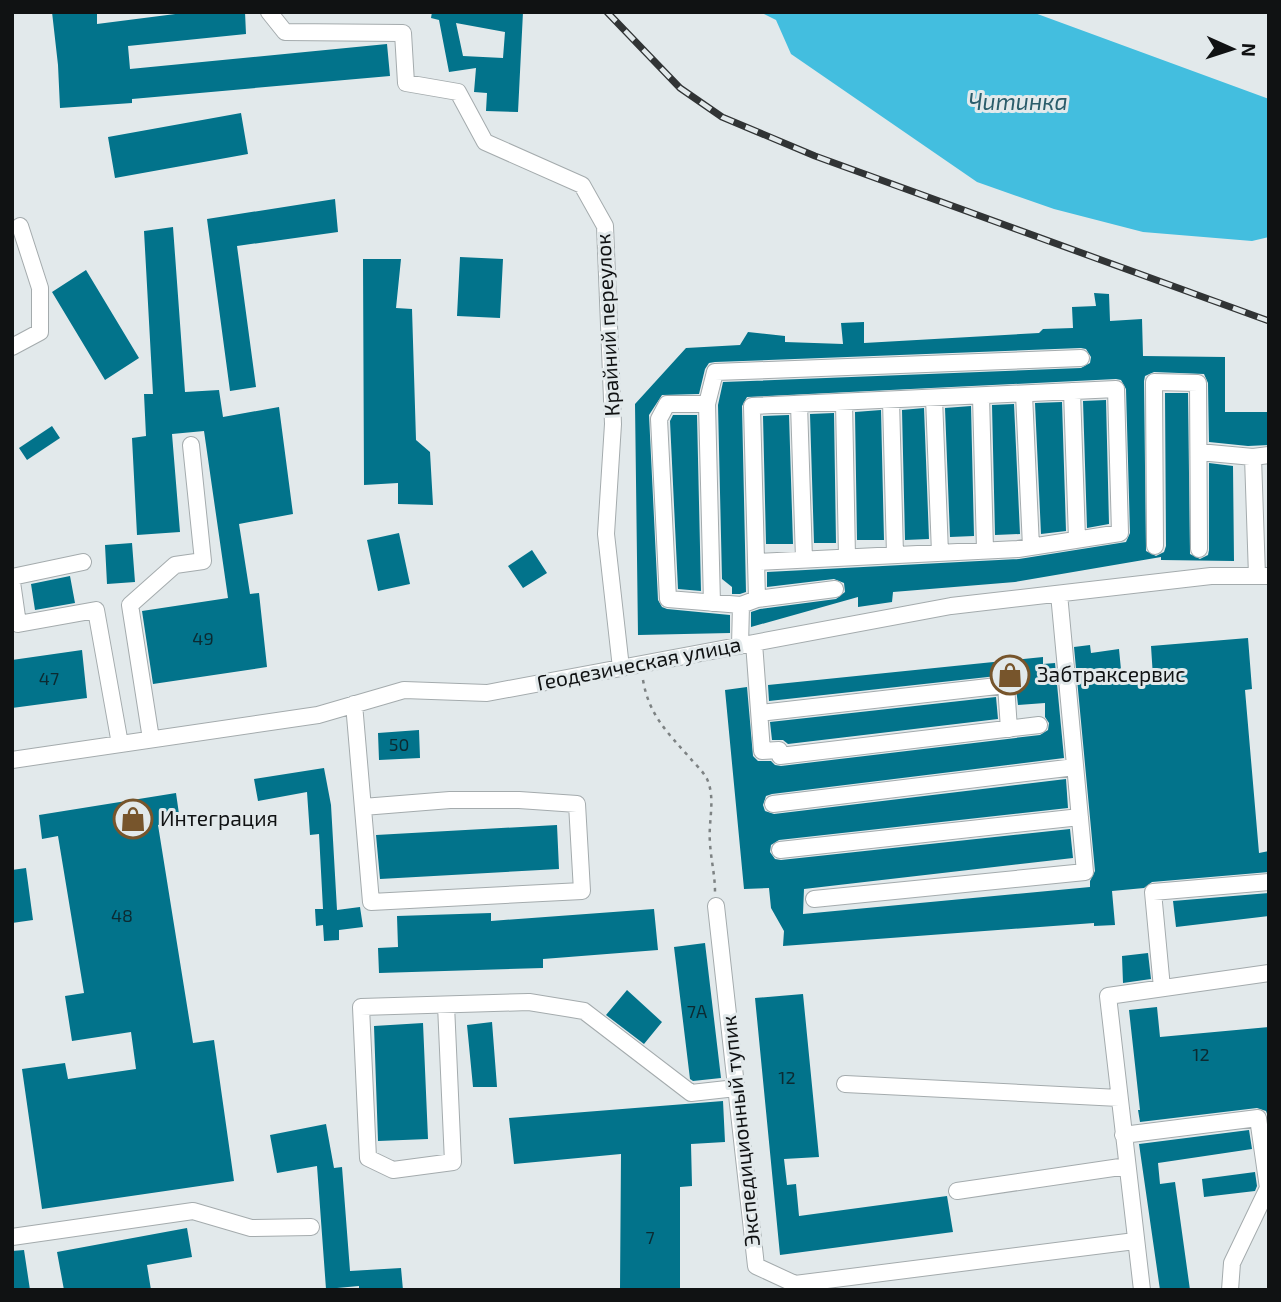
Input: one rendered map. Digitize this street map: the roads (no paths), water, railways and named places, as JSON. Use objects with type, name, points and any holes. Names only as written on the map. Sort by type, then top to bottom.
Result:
[{"type":"street","name":"Крайний переулок","points":[[269,12],[285,33],[403,33],[406,83],[458,92],[485,142],[582,185],[605,226],[613,424],[606,534],[621,668]]},
{"type":"street","points":[[12,347],[40,332],[40,288],[20,226]]},
{"type":"street","points":[[712,603],[707,404],[715,372],[1081,358]]},
{"type":"street","points":[[1155,546],[1154,382],[1198,383],[1199,549]]},
{"type":"street","points":[[756,562],[985,551],[1031,547],[1120,533],[1116,389],[752,406],[756,562],[757,599]]},
{"type":"street","points":[[1072,391],[1077,539]]},
{"type":"street","points":[[1024,394],[1031,547]]},
{"type":"street","points":[[981,396],[985,551]]},
{"type":"street","points":[[934,398],[940,553]]},
{"type":"street","points":[[891,400],[895,555]]},
{"type":"street","points":[[844,402],[847,557]]},
{"type":"street","points":[[707,404],[667,404],[659,419],[668,599],[741,605],[757,599],[835,589]]},
{"type":"street","points":[[799,404],[804,559]]},
{"type":"street","points":[[151,739],[130,605],[175,565],[204,561],[191,445]]},
{"type":"street","points":[[1199,452],[1261,456],[1263,576]]},
{"type":"street","points":[[83,562],[12,579],[18,624],[96,610],[120,744]]},
{"type":"street","name":"Геодезическая улица","points":[[12,760],[318,715],[404,690],[486,693],[951,606],[1211,576],[1263,576]]},
{"type":"street","points":[[814,900],[1085,872],[1059,594]]},
{"type":"street","points":[[741,605],[760,713],[762,751],[779,750],[780,755],[1039,725]]},
{"type":"street","points":[[760,713],[1006,685],[1009,729]]},
{"type":"street","points":[[354,704],[371,902],[582,891],[577,804],[519,800],[450,800],[363,807]]},
{"type":"street","points":[[773,804],[1075,767]]},
{"type":"street","points":[[780,850],[1080,817]]},
{"type":"street","points":[[1162,988],[1153,892],[1269,882]]},
{"type":"street","name":"Экспедиционный тупик","points":[[716,906],[756,1266],[795,1284],[1135,1241]]},
{"type":"street","points":[[1142,1290],[1108,996],[1269,974]]},
{"type":"street","points":[[446,1004],[453,1162],[393,1170],[368,1158],[361,1007],[446,1004],[528,1002],[584,1011],[691,1093],[736,1088]]},
{"type":"street","points":[[845,1084],[1119,1098]]},
{"type":"street","points":[[1123,1135],[1258,1118],[1268,1188],[1233,1263],[1230,1290]]},
{"type":"street","points":[[957,1191],[1127,1166]]},
{"type":"street","points":[[12,1237],[193,1211],[251,1228],[311,1227]]},
{"type":"water","name":"Читинка","points":[[760,12],[1032,12],[1269,99],[1269,237],[1252,241],[1143,232],[1054,209],[977,182],[791,54],[776,20]]},
{"type":"railway","points":[[607,12],[680,88],[722,117],[815,156],[1269,321]]},
{"type":"place","name":"Забтраксервис","points":[[1010,675]]},
{"type":"place","name":"Интеграция","points":[[133,819]]}]
